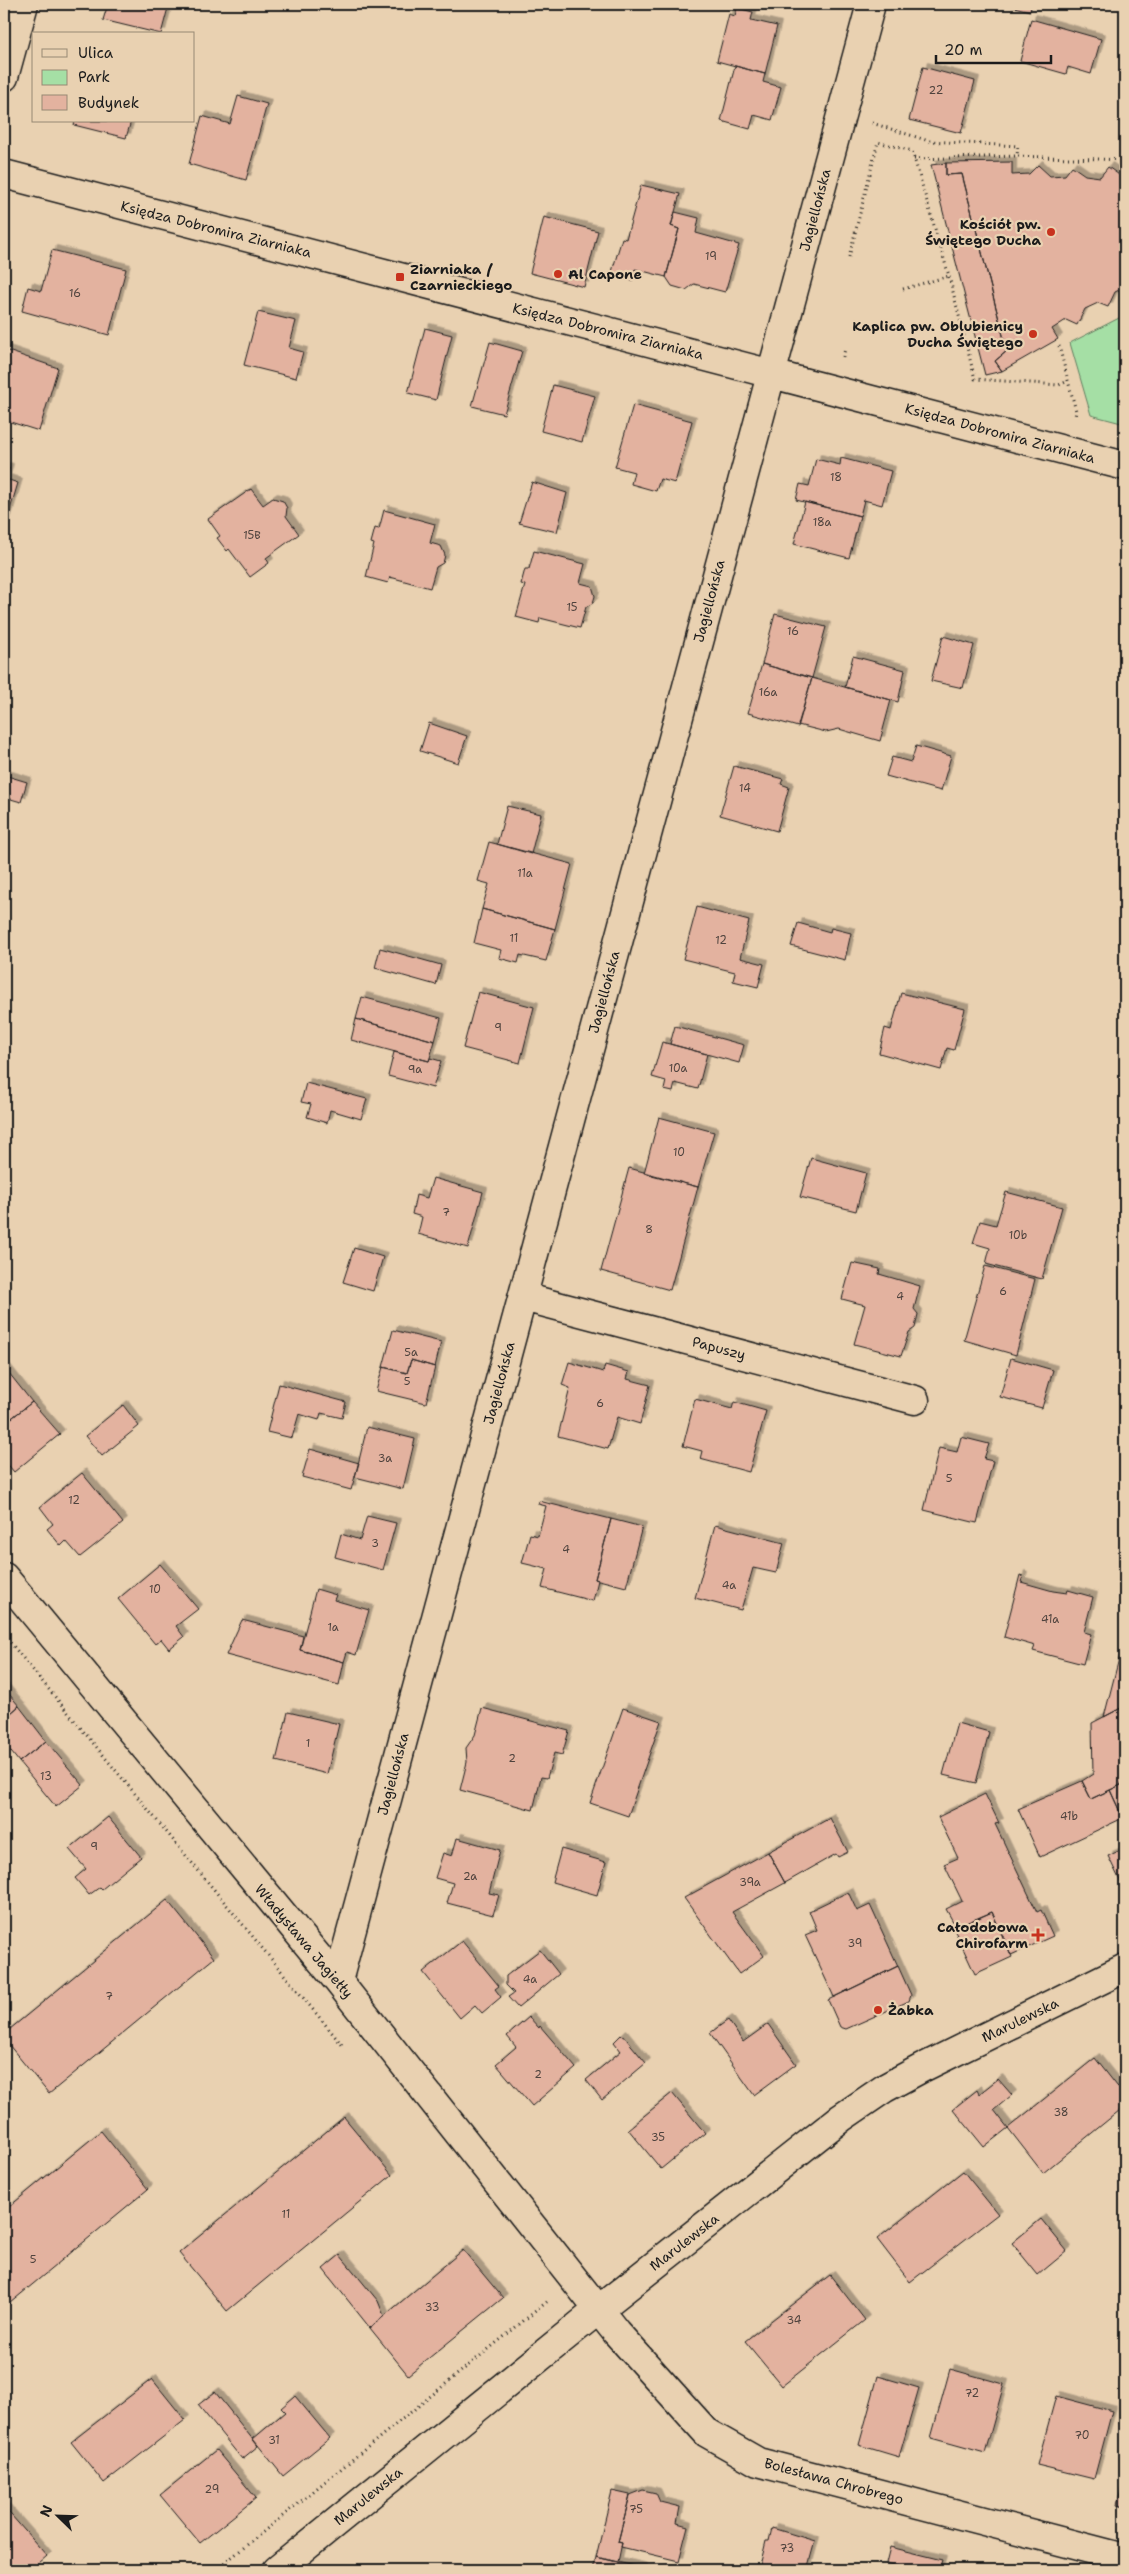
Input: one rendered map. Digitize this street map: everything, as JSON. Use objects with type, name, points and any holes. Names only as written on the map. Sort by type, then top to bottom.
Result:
[{"type":"street","points":[[4,77],[24,4]]},
{"type":"street","name":"Jagiellońska","points":[[338,1981],[871,4]]},
{"type":"street","name":"Księdza Dobromira Ziarniaka","points":[[4,174],[1125,466]]},
{"type":"street","name":"Papuszy","points":[[523,1297],[915,1400]]},
{"type":"street","name":"Władysława Jagiełły","points":[[4,1577],[338,1981],[598,2310]]},
{"type":"street","name":"Marulewska","points":[[277,2570],[598,2310],[841,2118],[885,2088],[1125,1968]]},
{"type":"street","name":"Bolesława Chrobrego","points":[[598,2310],[707,2433],[758,2462],[1125,2558]]},
{"type":"path","points":[[867,122],[929,141],[1018,146],[1018,156]]},
{"type":"path","points":[[848,257],[878,142],[912,151],[949,276],[975,380],[1058,384],[1068,382]]},
{"type":"path","points":[[914,159],[1018,156],[1125,160]]},
{"type":"path","points":[[903,289],[949,276]]},
{"type":"path","points":[[1059,346],[1076,411],[1074,420]]},
{"type":"path","points":[[4,1635],[346,2050]]},
{"type":"path","points":[[216,2570],[574,2280]]},
{"type":"green space","points":[[1125,315],[1125,424],[1091,415],[1070,343]]},
{"type":"building","points":[[108,4],[169,4],[162,32],[153,32],[103,20]]},
{"type":"building","points":[[1002,4],[1032,4],[1030,11]]},
{"type":"building","points":[[737,8],[753,12],[751,20],[777,26],[765,74],[717,61],[729,14],[735,16]]},
{"type":"building","points":[[1031,19],[1101,39],[1091,74],[1068,67],[1066,74],[1020,61]]},
{"type":"building","points":[[735,66],[765,74],[763,82],[781,87],[772,120],[754,115],[750,129],[721,121]]},
{"type":"building","points":[[923,67],[975,81],[961,133],[909,120]]},
{"type":"building","points":[[238,96],[267,104],[246,180],[189,164],[202,116],[230,124]]},
{"type":"building","points":[[75,122],[131,122],[126,138],[74,125]]},
{"type":"building","name":"Kościół pw. Świętego Ducha","points":[[1012,162],[1012,175],[1029,174],[1038,165],[1050,176],[1065,175],[1072,166],[1085,175],[1100,177],[1108,167],[1122,177],[1125,177],[1125,287],[1115,292],[1108,307],[1098,303],[1085,309],[1077,325],[1066,320],[1052,329],[1058,339],[1002,371],[995,361],[1007,351],[962,174],[946,175],[946,163]]},
{"type":"building","points":[[946,163],[946,175],[962,174],[1007,351],[995,361],[1002,371],[985,375],[931,165]]},
{"type":"building","points":[[641,185],[680,194],[671,226],[679,229],[666,277],[635,269],[632,281],[611,275],[622,238],[626,239]]},
{"type":"building","points":[[675,212],[699,218],[696,233],[739,245],[725,292],[694,284],[686,290],[672,286],[666,277],[679,229],[671,226]]},
{"type":"building","points":[[544,217],[598,231],[584,287],[530,273]]},
{"type":"building","points":[[52,250],[126,269],[109,335],[22,311],[28,287],[41,291]]},
{"type":"building","points":[[258,312],[296,321],[289,348],[303,352],[296,378],[244,365]]},
{"type":"building","points":[[425,328],[452,335],[436,400],[408,393]]},
{"type":"building","points":[[490,342],[522,351],[504,414],[472,406]]},
{"type":"building","points":[[5,350],[58,368],[39,431],[4,420]]},
{"type":"building","points":[[553,385],[595,396],[582,442],[541,431]]},
{"type":"building","points":[[633,405],[692,421],[675,483],[660,479],[656,491],[631,484],[634,472],[615,467]]},
{"type":"building","points":[[841,458],[891,471],[882,505],[864,500],[860,516],[796,500],[800,484],[809,486],[816,459],[840,465]]},
{"type":"building","points":[[4,467],[9,468],[6,479],[18,483],[4,530]]},
{"type":"building","points":[[532,482],[567,493],[557,532],[519,523]]},
{"type":"building","points":[[251,489],[263,505],[273,498],[283,501],[287,508],[286,516],[299,534],[266,558],[269,563],[250,577],[229,549],[227,551],[217,538],[220,536],[208,519]]},
{"type":"building","points":[[805,502],[860,516],[849,558],[794,544]]},
{"type":"building","points":[[384,510],[435,524],[430,543],[441,546],[445,555],[443,563],[436,567],[430,588],[390,577],[388,583],[366,577],[374,544],[371,543],[375,528],[379,529]]},
{"type":"building","points":[[534,551],[585,564],[580,583],[592,586],[595,596],[593,603],[586,607],[580,628],[540,618],[539,623],[516,617],[525,585],[521,584],[525,569],[529,569]]},
{"type":"building","points":[[775,614],[826,627],[812,678],[762,664]]},
{"type":"building","points":[[943,636],[974,645],[963,688],[931,681]]},
{"type":"building","points":[[853,656],[905,670],[898,702],[845,687]]},
{"type":"building","points":[[762,664],[812,678],[798,727],[748,713]]},
{"type":"building","points":[[812,678],[891,700],[880,741],[839,729],[826,732],[798,725]]},
{"type":"building","points":[[429,723],[467,736],[458,763],[420,751]]},
{"type":"building","points":[[916,746],[951,756],[941,791],[886,776],[892,757],[911,762]]},
{"type":"building","points":[[734,766],[783,779],[781,784],[789,787],[777,831],[720,815]]},
{"type":"building","points":[[4,775],[27,782],[21,802],[4,797]]},
{"type":"building","points":[[507,806],[541,814],[531,854],[497,844]]},
{"type":"building","points":[[489,842],[572,864],[555,929],[482,909],[489,884],[478,881]]},
{"type":"building","points":[[697,907],[749,921],[740,958],[764,964],[758,987],[733,981],[735,972],[683,959]]},
{"type":"building","points":[[482,909],[555,929],[546,961],[520,955],[518,963],[499,958],[501,950],[474,943]]},
{"type":"building","points":[[798,923],[830,932],[831,928],[851,933],[845,960],[791,946]]},
{"type":"building","points":[[380,948],[441,965],[436,985],[375,968]]},
{"type":"building","points":[[478,992],[534,1007],[520,1063],[463,1048]]},
{"type":"building","points":[[901,993],[965,1009],[954,1050],[947,1048],[941,1070],[879,1053],[885,1028],[891,1030]]},
{"type":"building","points":[[362,997],[441,1018],[435,1041],[356,1019]]},
{"type":"building","points":[[356,1019],[435,1041],[429,1061],[351,1040]]},
{"type":"building","points":[[675,1026],[744,1045],[739,1063],[670,1044]]},
{"type":"building","points":[[662,1042],[707,1054],[698,1089],[675,1083],[673,1092],[664,1090],[666,1081],[652,1077]]},
{"type":"building","points":[[394,1052],[429,1061],[430,1058],[441,1061],[433,1088],[388,1076]]},
{"type":"building","points":[[306,1083],[367,1099],[361,1119],[330,1110],[327,1123],[307,1117],[311,1104],[301,1102]]},
{"type":"building","points":[[659,1117],[714,1132],[698,1187],[644,1173]]},
{"type":"building","points":[[811,1158],[866,1173],[856,1211],[800,1197]]},
{"type":"building","points":[[629,1168],[698,1187],[670,1290],[601,1271]]},
{"type":"building","points":[[433,1178],[483,1192],[468,1248],[418,1234],[422,1217],[412,1214],[416,1195],[427,1198]]},
{"type":"building","points":[[1006,1192],[1062,1207],[1042,1279],[986,1264],[990,1248],[973,1243],[980,1221],[996,1225]]},
{"type":"building","points":[[354,1248],[383,1257],[373,1291],[343,1282]]},
{"type":"building","points":[[852,1263],[880,1269],[879,1274],[920,1286],[914,1309],[918,1314],[915,1328],[909,1332],[901,1356],[854,1344],[865,1305],[842,1299]]},
{"type":"building","points":[[985,1266],[1035,1279],[1016,1355],[964,1340]]},
{"type":"building","points":[[393,1330],[441,1342],[435,1367],[411,1360],[407,1373],[383,1367]]},
{"type":"building","points":[[1011,1358],[1053,1370],[1042,1408],[1000,1397]]},
{"type":"building","points":[[411,1360],[435,1367],[426,1403],[376,1391],[383,1367],[407,1373]]},
{"type":"building","points":[[569,1362],[603,1372],[605,1365],[629,1372],[627,1379],[650,1385],[640,1424],[617,1417],[608,1449],[558,1436],[570,1388],[562,1385]]},
{"type":"building","points":[[4,1369],[32,1402],[4,1424]]},
{"type":"building","points":[[279,1384],[346,1402],[342,1418],[321,1413],[319,1420],[299,1414],[292,1438],[267,1432]]},
{"type":"building","points":[[695,1399],[732,1409],[734,1402],[766,1411],[749,1472],[700,1459],[702,1451],[683,1446]]},
{"type":"building","points":[[32,1402],[60,1434],[14,1472],[4,1460],[4,1424]]},
{"type":"building","points":[[123,1405],[139,1426],[102,1456],[85,1436]]},
{"type":"building","points":[[367,1427],[415,1439],[403,1489],[355,1477]]},
{"type":"building","points":[[961,1437],[989,1444],[984,1459],[993,1461],[977,1523],[924,1510],[939,1448],[957,1452]]},
{"type":"building","points":[[310,1449],[359,1463],[351,1490],[302,1477]]},
{"type":"building","points":[[82,1473],[123,1523],[80,1557],[66,1541],[61,1546],[47,1529],[53,1524],[40,1507]]},
{"type":"building","points":[[539,1501],[611,1519],[595,1579],[598,1580],[593,1601],[542,1588],[547,1569],[522,1563],[530,1534],[538,1536],[546,1506],[538,1504]]},
{"type":"building","points":[[367,1516],[396,1523],[383,1570],[335,1557],[341,1534],[360,1540]]},
{"type":"building","points":[[611,1519],[642,1527],[626,1587],[595,1579]]},
{"type":"building","points":[[715,1525],[784,1543],[776,1573],[753,1568],[741,1610],[695,1598]]},
{"type":"building","points":[[160,1564],[198,1609],[176,1626],[184,1637],[169,1649],[161,1639],[155,1644],[118,1599]]},
{"type":"building","points":[[1020,1575],[1023,1576],[1021,1582],[1053,1591],[1067,1593],[1068,1590],[1093,1597],[1084,1632],[1091,1634],[1083,1664],[1033,1651],[1035,1646],[1004,1637]]},
{"type":"building","points":[[316,1589],[336,1595],[334,1600],[369,1610],[356,1655],[347,1652],[344,1662],[300,1650]]},
{"type":"building","points":[[242,1620],[303,1636],[300,1650],[344,1662],[339,1685],[226,1655]]},
{"type":"building","points":[[1125,1635],[1125,1706],[1104,1717]]},
{"type":"building","points":[[4,1688],[19,1706],[4,1719]]},
{"type":"building","points":[[19,1706],[46,1741],[19,1762],[4,1743],[4,1719]]},
{"type":"building","points":[[1125,1706],[1125,1770],[1121,1785],[1091,1799],[1082,1781],[1093,1774],[1092,1723]]},
{"type":"building","points":[[482,1708],[569,1731],[562,1755],[554,1753],[547,1778],[541,1777],[533,1810],[460,1790],[467,1762],[466,1748],[475,1735]]},
{"type":"building","points":[[623,1708],[661,1721],[628,1816],[590,1803]]},
{"type":"building","points":[[288,1712],[339,1724],[327,1774],[276,1761]]},
{"type":"building","points":[[957,1723],[989,1732],[976,1783],[943,1775]]},
{"type":"building","points":[[46,1741],[83,1785],[56,1807],[19,1762]]},
{"type":"building","points":[[1082,1781],[1091,1799],[1110,1790],[1123,1818],[1040,1857],[1018,1809]]},
{"type":"building","points":[[1125,1783],[1125,1823],[1110,1790]]},
{"type":"building","points":[[985,1794],[999,1823],[995,1824],[1037,1912],[1041,1910],[1053,1936],[1011,1955],[992,1912],[956,1927],[946,1909],[962,1901],[944,1864],[958,1858],[938,1817]]},
{"type":"building","points":[[108,1817],[141,1857],[102,1889],[100,1887],[89,1895],[75,1878],[86,1869],[69,1849]]},
{"type":"building","points":[[830,1818],[848,1852],[838,1857],[836,1854],[785,1883],[768,1852]]},
{"type":"building","points":[[457,1838],[500,1850],[489,1893],[499,1895],[493,1915],[447,1903],[453,1883],[435,1878],[443,1853],[452,1856]]},
{"type":"building","points":[[1125,1848],[1125,1891],[1108,1856]]},
{"type":"building","points":[[561,1849],[606,1862],[597,1895],[552,1882]]},
{"type":"building","points":[[768,1852],[785,1883],[732,1912],[764,1956],[739,1974],[684,1898]]},
{"type":"building","points":[[848,1892],[857,1911],[870,1905],[898,1966],[834,1997],[805,1935],[817,1930],[809,1911]]},
{"type":"building","points":[[167,1900],[214,1958],[49,2094],[4,2039],[4,2034]]},
{"type":"building","points":[[992,1912],[1012,1957],[975,1974],[954,1929]]},
{"type":"building","points":[[462,1941],[499,1986],[495,1989],[501,1997],[482,2013],[475,2005],[460,2018],[423,1972]]},
{"type":"building","points":[[540,1950],[559,1974],[518,2008],[508,1997],[514,1993],[506,1985],[506,1976]]},
{"type":"building","points":[[898,1966],[911,1995],[909,2001],[846,2029],[840,2027],[828,2000]]},
{"type":"building","points":[[529,2017],[539,2028],[540,2026],[576,2068],[532,2106],[496,2064],[516,2047],[507,2036]]},
{"type":"building","points":[[728,2020],[743,2042],[768,2024],[796,2064],[754,2095],[710,2033]]},
{"type":"building","points":[[622,2034],[646,2063],[602,2100],[586,2080],[621,2051],[614,2042]]},
{"type":"building","points":[[1095,2058],[1125,2096],[1125,2106],[1043,2173],[1008,2128]]},
{"type":"building","points":[[998,2079],[1012,2095],[994,2110],[1008,2128],[984,2147],[953,2109],[977,2090],[979,2094]]},
{"type":"building","points":[[672,2093],[705,2133],[661,2169],[628,2129]]},
{"type":"building","points":[[344,2117],[392,2175],[227,2311],[179,2253]]},
{"type":"building","points":[[101,2131],[148,2189],[4,2308],[4,2211]]},
{"type":"building","points":[[963,2171],[998,2214],[910,2282],[877,2239]]},
{"type":"building","points":[[1041,2219],[1067,2251],[1038,2275],[1012,2243]]},
{"type":"building","points":[[463,2250],[503,2298],[408,2375],[370,2328]]},
{"type":"building","points":[[340,2255],[378,2301],[384,2316],[370,2328],[323,2269]]},
{"type":"building","points":[[830,2275],[865,2320],[782,2386],[745,2341]]},
{"type":"building","points":[[950,2369],[1004,2384],[985,2453],[931,2438]]},
{"type":"building","points":[[878,2376],[919,2388],[899,2457],[859,2445]]},
{"type":"building","points":[[152,2379],[185,2420],[104,2483],[71,2442]]},
{"type":"building","points":[[215,2392],[258,2446],[242,2459],[198,2405]]},
{"type":"building","points":[[295,2396],[330,2438],[283,2476],[253,2439],[285,2412],[281,2408]]},
{"type":"building","points":[[1056,2396],[1112,2411],[1094,2479],[1037,2465]]},
{"type":"building","points":[[216,2450],[256,2498],[200,2543],[160,2495]]},
{"type":"building","points":[[1125,2479],[1125,2507],[1117,2505]]},
{"type":"building","points":[[643,2490],[656,2493],[660,2502],[680,2507],[677,2523],[688,2526],[679,2561],[621,2547],[622,2543],[618,2542],[630,2495]]},
{"type":"building","points":[[612,2491],[630,2495],[618,2542],[622,2543],[618,2562],[596,2557]]},
{"type":"building","points":[[4,2507],[47,2556],[31,2570],[4,2570]]},
{"type":"building","points":[[772,2528],[815,2541],[807,2570],[759,2570],[766,2541],[769,2541]]},
{"type":"building","points":[[890,2547],[943,2560],[940,2570],[915,2570],[886,2563]]},
{"type":"building","points":[[596,2557],[643,2568],[643,2570],[593,2570]]},
{"type":"place","name":"Kościół pw. Świętego Ducha","points":[[1051,232]]},
{"type":"place","name":"Al Capone","points":[[558,274]]},
{"type":"place","name":"Ziarniaka / Czarnieckiego","points":[[400,277]]},
{"type":"place","name":"Kaplica pw. Oblubienicy Ducha Świętego","points":[[1033,334]]},
{"type":"place","name":"Całodobowa Chirofarm","points":[[1038,1935]]},
{"type":"place","name":"Żabka","points":[[878,2010]]}]
